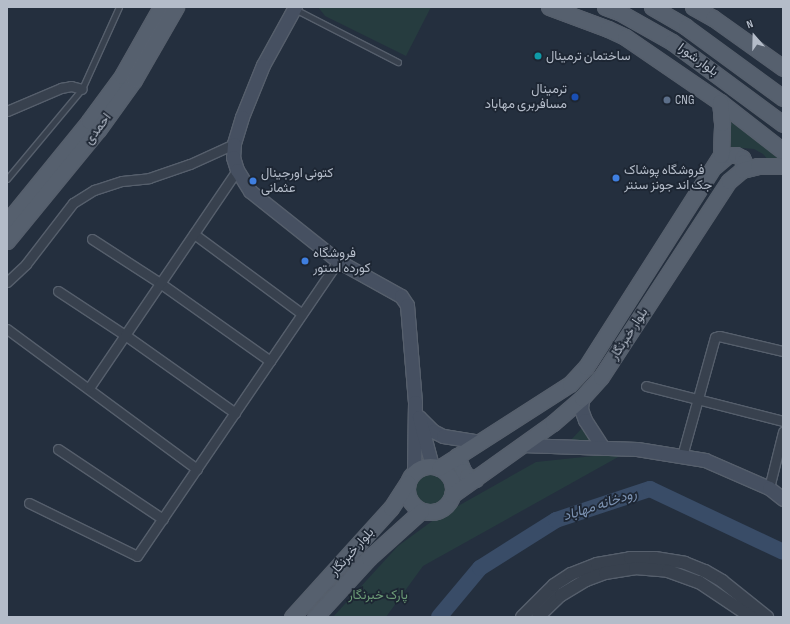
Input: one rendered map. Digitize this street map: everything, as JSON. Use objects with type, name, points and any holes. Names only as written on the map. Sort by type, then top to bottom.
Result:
[{"type":"main road","name":"احمدی","points":[[7,222],[89,121],[122,76],[160,7]]},
{"type":"main road","name":"احمدی","points":[[7,241],[98,130],[134,80],[176,7]]},
{"type":"main road","points":[[549,7],[625,37],[720,102],[783,151]]},
{"type":"main road","name":"بلوار شورا","points":[[605,7],[619,12],[672,42],[783,124]]},
{"type":"main road","name":"بلوار شورا","points":[[652,7],[686,27],[783,98]]},
{"type":"main road","points":[[693,7],[713,18],[783,68]]},
{"type":"main road","points":[[295,8],[264,65],[242,117],[234,144],[233,157],[237,170],[250,191],[338,261],[401,296],[407,305],[415,402],[411,478],[408,496],[411,502],[421,511],[434,512],[440,510],[450,501],[452,495],[452,482],[444,471],[436,467],[426,466],[411,478]]},
{"type":"main road","name":"بلوار خبرنگار","points":[[436,467],[457,456],[570,384],[586,367],[721,155],[722,124],[720,102]]},
{"type":"main road","points":[[713,168],[728,155],[736,155],[742,158],[744,162],[742,170],[758,166],[783,166]]},
{"type":"main road","name":"بلوار خبرنگار","points":[[452,495],[553,423],[582,398],[601,377],[721,192],[729,181],[742,170]]},
{"type":"main road","points":[[582,398],[581,409],[585,420],[603,448]]},
{"type":"main road","points":[[415,402],[436,467]]},
{"type":"main road","points":[[419,417],[433,431],[443,436],[479,442]]},
{"type":"main road","points":[[522,445],[637,449],[705,460],[769,488],[783,499]]},
{"type":"main road","points":[[457,456],[463,471],[467,476],[474,479]]},
{"type":"main road","name":"بلوار خبرنگار","points":[[292,617],[391,508],[411,478]]},
{"type":"main road","points":[[391,508],[402,512],[409,522]]},
{"type":"main road","name":"بلوار خبرنگار","points":[[316,617],[369,558],[421,511]]},
{"type":"street","points":[[7,111],[61,88],[71,86],[82,89]]},
{"type":"street","points":[[7,282],[26,264],[73,203],[94,190],[122,181],[156,176],[190,164],[234,144]]},
{"type":"street","points":[[89,388],[237,170]]},
{"type":"street","points":[[194,234],[302,314]]},
{"type":"street","points":[[92,239],[160,283],[270,362]]},
{"type":"street","points":[[29,503],[137,556],[338,261]]},
{"type":"street","points":[[58,291],[125,335],[235,413]]},
{"type":"street","points":[[7,329],[197,469]]},
{"type":"street","points":[[682,456],[715,337],[719,336],[783,351]]},
{"type":"street","points":[[646,386],[783,421]]},
{"type":"street","points":[[769,488],[783,432]]},
{"type":"street","points":[[58,449],[162,519]]},
{"type":"street","points":[[538,617],[571,574],[597,564],[630,558],[655,558],[684,563],[705,571],[722,581],[767,617]]},
{"type":"street","points":[[522,617],[558,590],[605,573],[635,568],[668,571],[699,582],[751,617]]},
{"type":"lane","points":[[7,179],[82,89],[119,7]]},
{"type":"lane","points":[[295,8],[398,62]]},
{"type":"green space","points":[[318,7],[431,7],[406,56],[325,16]]},
{"type":"green space","points":[[726,118],[783,159],[769,161],[763,154],[754,149],[731,147]]},
{"type":"green space","points":[[585,425],[596,444],[568,443]]},
{"type":"green space","name":"پارک خبرنگار","points":[[603,455],[620,456],[423,566],[386,617],[333,617],[398,546],[435,519],[536,462]]},
{"type":"green space","points":[[430,475],[436,476],[444,484],[444,496],[436,504],[430,505],[424,504],[416,496],[415,490],[416,484],[424,476]]},
{"type":"waterway","name":"رودخانه مهاباد","points":[[439,617],[480,568],[556,520],[650,489],[783,552]]},
{"type":"place","name":"ساختمان ترمینال","points":[[538,56]]},
{"type":"place","name":"ترمینال مسافربری مهاباد","points":[[575,97]]},
{"type":"place","name":"CNG","points":[[667,100]]},
{"type":"place","name":"فروشگاه پوشاک جک اند جونز سنتر","points":[[616,178]]},
{"type":"place","name":"کتونی اورجینال عثمانی","points":[[253,181]]},
{"type":"place","name":"فروشگاه کورده استور","points":[[305,261]]}]
